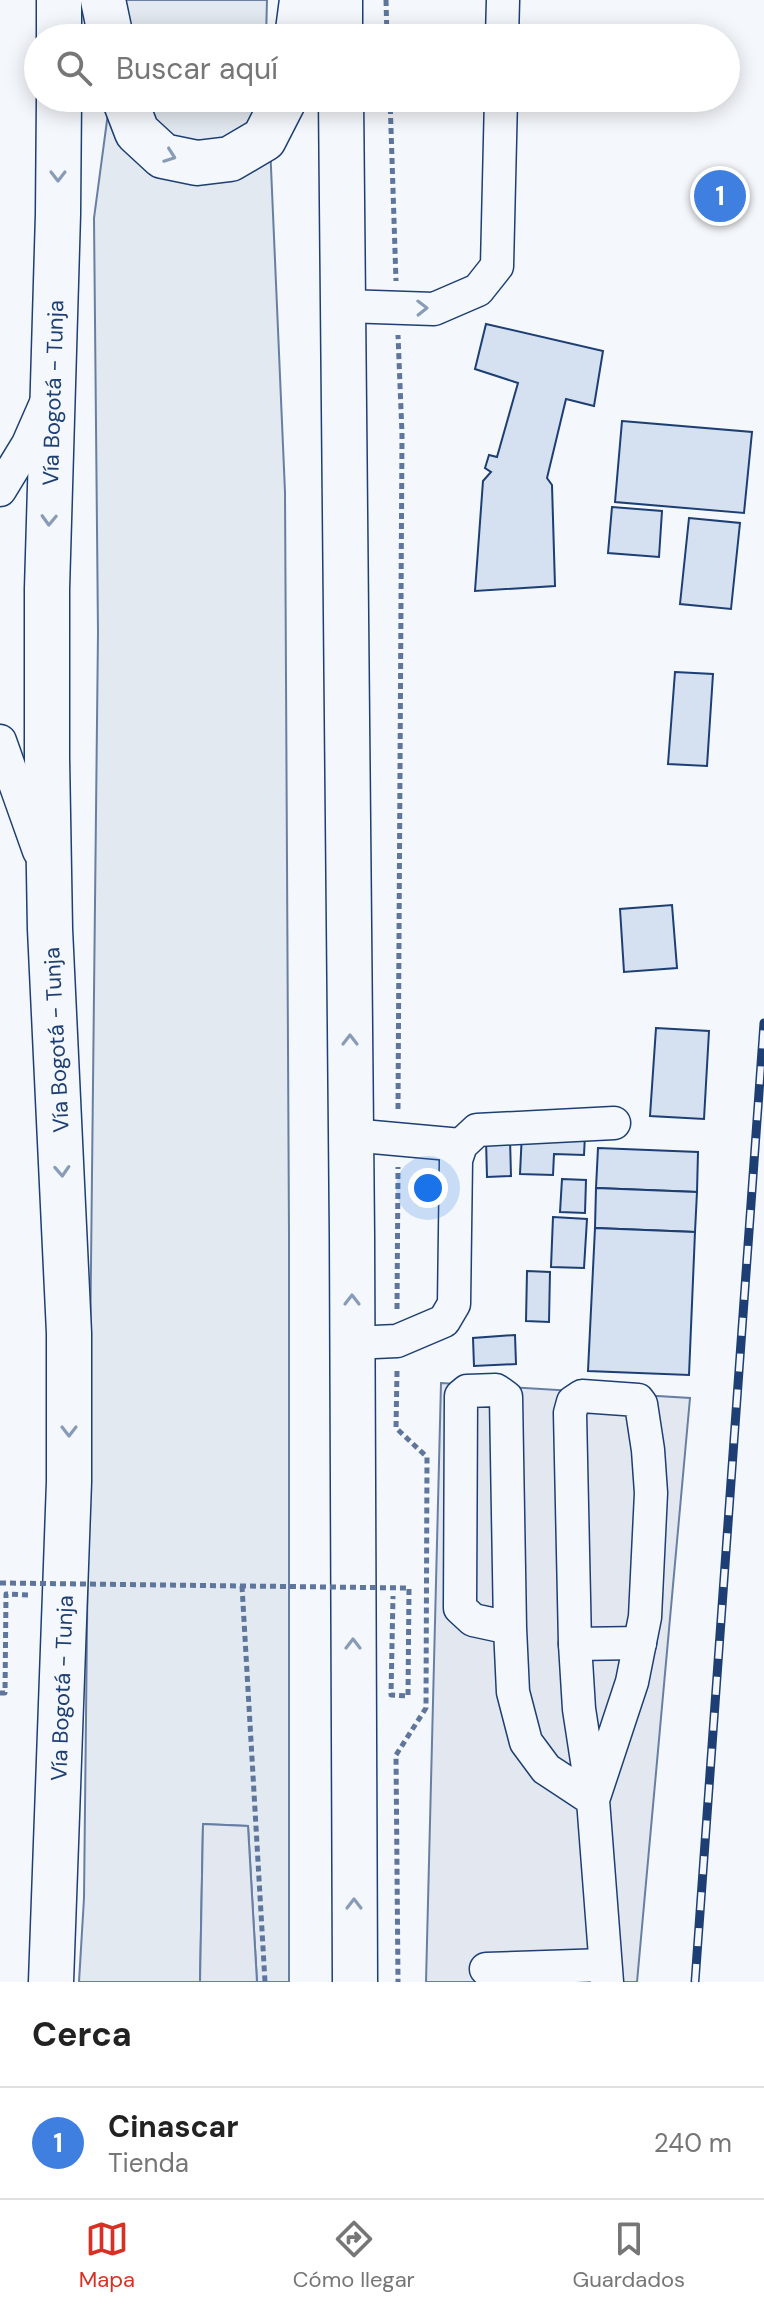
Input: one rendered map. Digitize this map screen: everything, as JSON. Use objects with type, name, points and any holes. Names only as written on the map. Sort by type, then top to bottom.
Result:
[{"type":"highway","points":[[59,0],[59,24]]},
{"type":"highway","points":[[103,0],[108,24]]},
{"type":"highway","points":[[299,24],[302,0]]},
{"type":"highway","points":[[340,0],[340,24]]},
{"type":"highway","name":"Vía Bogotá - Tunja","points":[[56,1972],[69,1482],[69,1333],[49,885],[47,589],[59,112]]},
{"type":"highway","points":[[129,112],[137,132],[163,156],[197,163],[230,159],[264,139],[278,112]]},
{"type":"highway","points":[[341,112],[355,1982]]},
{"type":"lane","points":[[502,24],[503,0]]},
{"type":"lane","points":[[345,306],[434,309],[478,290],[497,266],[501,112]]},
{"type":"lane","points":[[0,490],[28,444],[53,386]]},
{"type":"lane","points":[[0,741],[49,885]]},
{"type":"lane","points":[[352,1343],[397,1341],[444,1321],[454,1304],[456,1160],[461,1145],[477,1130],[614,1123]]},
{"type":"lane","points":[[351,1135],[461,1145]]},
{"type":"lane","points":[[510,1628],[473,1620],[460,1608],[461,1396],[467,1391],[496,1390],[506,1397],[513,1692],[526,1742],[546,1769],[593,1800]]},
{"type":"lane","points":[[486,1969],[606,1974],[593,1800],[579,1709],[570,1413],[573,1402],[582,1396],[635,1398],[641,1404],[651,1493],[645,1617],[632,1682],[593,1800]]},
{"type":"lane","points":[[575,1644],[640,1643]]},
{"type":"path","points":[[386,0],[387,24]]},
{"type":"path","points":[[390,112],[402,434],[396,1428],[427,1457],[426,1708],[396,1755],[398,1982]]},
{"type":"path","points":[[0,1583],[409,1588],[408,1696],[391,1695],[393,1596]]},
{"type":"path","points":[[242,1586],[265,1980]]},
{"type":"path","points":[[0,1693],[5,1693],[6,1594]]},
{"type":"shaded area","points":[[118,0],[267,0],[266,24],[118,24]]},
{"type":"shaded area","points":[[108,112],[269,112],[285,492],[289,1982],[257,1982],[248,1826],[203,1824],[200,1982],[79,1982],[84,1898],[98,632],[94,218]]},
{"type":"shaded area","points":[[441,1383],[690,1398],[637,1982],[426,1982]]},
{"type":"shaded area","points":[[203,1824],[248,1826],[257,1982],[200,1982]]},
{"type":"building","points":[[486,324],[603,351],[594,406],[566,399],[547,478],[552,485],[555,586],[475,591],[483,481],[491,472],[485,468],[489,455],[497,457],[518,383],[475,369]]},
{"type":"building","points":[[622,421],[752,432],[744,513],[615,502]]},
{"type":"building","points":[[612,507],[662,511],[659,557],[608,553]]},
{"type":"building","points":[[689,518],[740,523],[731,609],[680,604]]},
{"type":"building","points":[[675,672],[713,674],[707,766],[668,764]]},
{"type":"building","points":[[672,905],[677,968],[624,972],[620,909]]},
{"type":"building","points":[[656,1028],[709,1031],[704,1119],[650,1116]]},
{"type":"building","points":[[522,1132],[585,1135],[584,1155],[554,1154],[553,1175],[520,1174]]},
{"type":"building","points":[[510,1139],[511,1176],[487,1177],[486,1140]]},
{"type":"building","points":[[598,1148],[698,1152],[697,1192],[596,1188]]},
{"type":"building","points":[[562,1179],[586,1180],[585,1213],[560,1212]]},
{"type":"building","points":[[596,1188],[697,1192],[695,1232],[595,1228]]},
{"type":"building","points":[[553,1217],[587,1219],[584,1268],[551,1267]]},
{"type":"building","points":[[595,1228],[695,1232],[689,1375],[588,1371]]},
{"type":"building","points":[[527,1271],[550,1272],[549,1322],[526,1321]]},
{"type":"building","points":[[515,1335],[516,1364],[474,1366],[473,1338]]},
{"type":"railway","points":[[695,1982],[764,1023]]},
{"type":"place","name":"Cinascar","points":[[720,196]]}]
